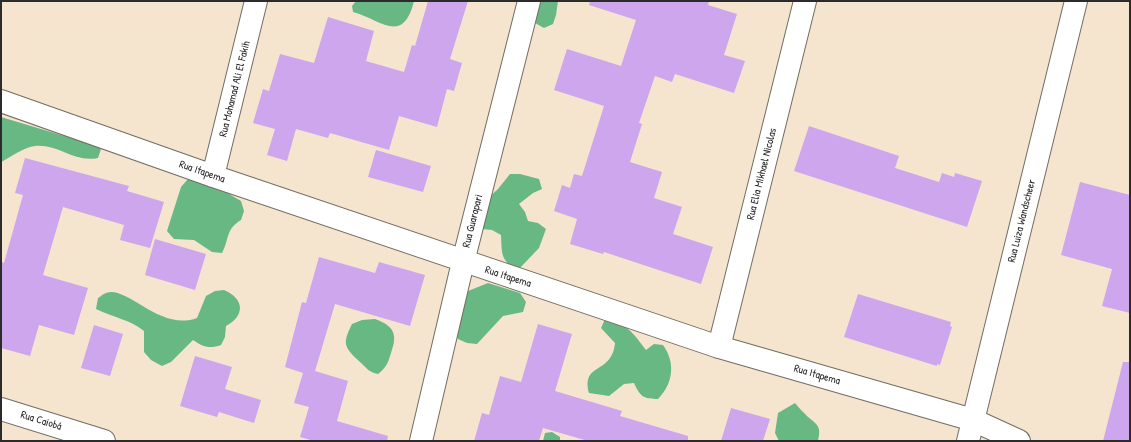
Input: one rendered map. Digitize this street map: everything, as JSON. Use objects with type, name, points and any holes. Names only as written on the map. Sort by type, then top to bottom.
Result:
[{"type":"street","name":"Rua Mohamad Ali El Fakih","points":[[213,176],[256,1]]},
{"type":"street","name":"Rua Guarapari","points":[[421,441],[463,262],[529,1]]},
{"type":"street","name":"Rua Elia Mikhael Nicolas","points":[[719,347],[805,1]]},
{"type":"street","name":"Rua Luiza Wandscheer","points":[[971,431],[1076,1]]},
{"type":"street","name":"Rua Itapema","points":[[1,101],[463,262],[971,431],[1019,441]]},
{"type":"street","name":"Rua Caiobá","points":[[1,409],[104,441]]},
{"type":"green space","points":[[356,1],[414,1],[409,15],[404,23],[397,26],[390,26],[353,12],[352,6]]},
{"type":"green space","points":[[535,1],[558,1],[553,24],[544,28],[535,23],[533,14]]},
{"type":"green space","points":[[1,117],[91,144],[101,149],[98,158],[81,158],[52,148],[35,146],[22,150],[1,162]]},
{"type":"green space","points":[[510,174],[520,174],[539,179],[542,189],[533,193],[519,204],[525,212],[528,221],[538,223],[546,229],[539,248],[518,270],[512,267],[503,256],[501,235],[492,230],[482,229],[485,201],[498,189]]},
{"type":"green space","points":[[188,179],[209,183],[241,201],[244,211],[241,220],[232,227],[222,253],[212,252],[194,240],[174,239],[167,231],[181,187]]},
{"type":"green space","points":[[488,283],[520,293],[526,302],[523,312],[503,316],[477,344],[467,343],[458,339],[454,330],[462,300],[468,291]]},
{"type":"green space","points":[[224,290],[236,298],[240,308],[237,317],[226,326],[225,337],[221,345],[206,347],[193,340],[171,362],[162,366],[151,360],[144,352],[144,331],[127,321],[96,309],[98,298],[106,293],[114,292],[157,314],[170,319],[183,321],[197,318],[206,296],[215,291]]},
{"type":"green space","points":[[375,319],[390,328],[394,336],[393,346],[388,362],[383,370],[378,374],[368,370],[351,353],[346,345],[347,336],[352,324],[362,320]]},
{"type":"green space","points":[[605,319],[624,326],[633,334],[646,350],[654,344],[663,345],[670,359],[671,373],[667,387],[658,399],[645,397],[640,394],[634,383],[624,384],[609,396],[589,393],[589,377],[593,372],[609,360],[613,353],[615,343],[601,328]]},
{"type":"green space","points":[[795,403],[818,427],[818,441],[779,441],[775,433],[778,413]]},
{"type":"green space","points":[[552,432],[560,437],[560,441],[543,441],[545,433]]},
{"type":"building","points":[[428,1],[468,1],[450,59],[462,63],[454,91],[447,89],[437,127],[399,116],[389,150],[330,133],[328,138],[296,129],[287,161],[267,155],[275,129],[253,123],[263,89],[269,91],[280,54],[314,63],[328,17],[374,31],[366,61],[404,72],[412,45],[415,46]]},
{"type":"building","points":[[590,1],[709,1],[708,5],[737,14],[724,55],[745,61],[734,93],[675,74],[672,82],[655,76],[639,123],[642,124],[630,162],[662,172],[654,198],[682,207],[673,234],[713,247],[701,284],[604,252],[603,254],[570,244],[577,219],[554,211],[562,185],[570,188],[574,174],[582,176],[604,106],[554,90],[567,49],[621,66],[636,20],[589,5]]},
{"type":"building","points":[[809,126],[899,156],[895,168],[939,182],[942,173],[954,177],[955,173],[982,181],[967,227],[794,171]]},
{"type":"building","points":[[376,150],[431,166],[423,192],[368,177]]},
{"type":"building","points":[[25,158],[129,186],[127,191],[164,202],[150,248],[120,240],[124,225],[63,207],[43,275],[88,288],[74,335],[39,325],[30,356],[1,348],[1,262],[4,263],[23,195],[15,193]]},
{"type":"building","points":[[1080,182],[1130,195],[1130,313],[1102,306],[1112,269],[1061,255]]},
{"type":"building","points":[[155,239],[206,254],[195,290],[145,275]]},
{"type":"building","points":[[319,257],[375,273],[379,262],[425,275],[410,326],[335,304],[315,371],[348,381],[337,421],[388,436],[387,441],[314,441],[300,437],[309,407],[294,403],[303,373],[285,367],[302,302],[306,303]]},
{"type":"building","points":[[858,294],[951,322],[950,326],[952,327],[940,365],[937,364],[937,366],[844,337]]},
{"type":"building","points":[[538,324],[572,334],[555,391],[622,411],[620,416],[688,436],[688,441],[588,441],[543,428],[539,441],[474,441],[482,413],[489,415],[500,376],[521,382]]},
{"type":"building","points":[[94,325],[123,334],[110,376],[81,368]]},
{"type":"building","points":[[195,356],[232,367],[225,389],[261,400],[254,423],[219,412],[217,417],[180,406]]},
{"type":"building","points":[[1123,362],[1130,362],[1130,441],[1103,441]]},
{"type":"building","points":[[731,408],[770,419],[763,441],[721,441]]}]
